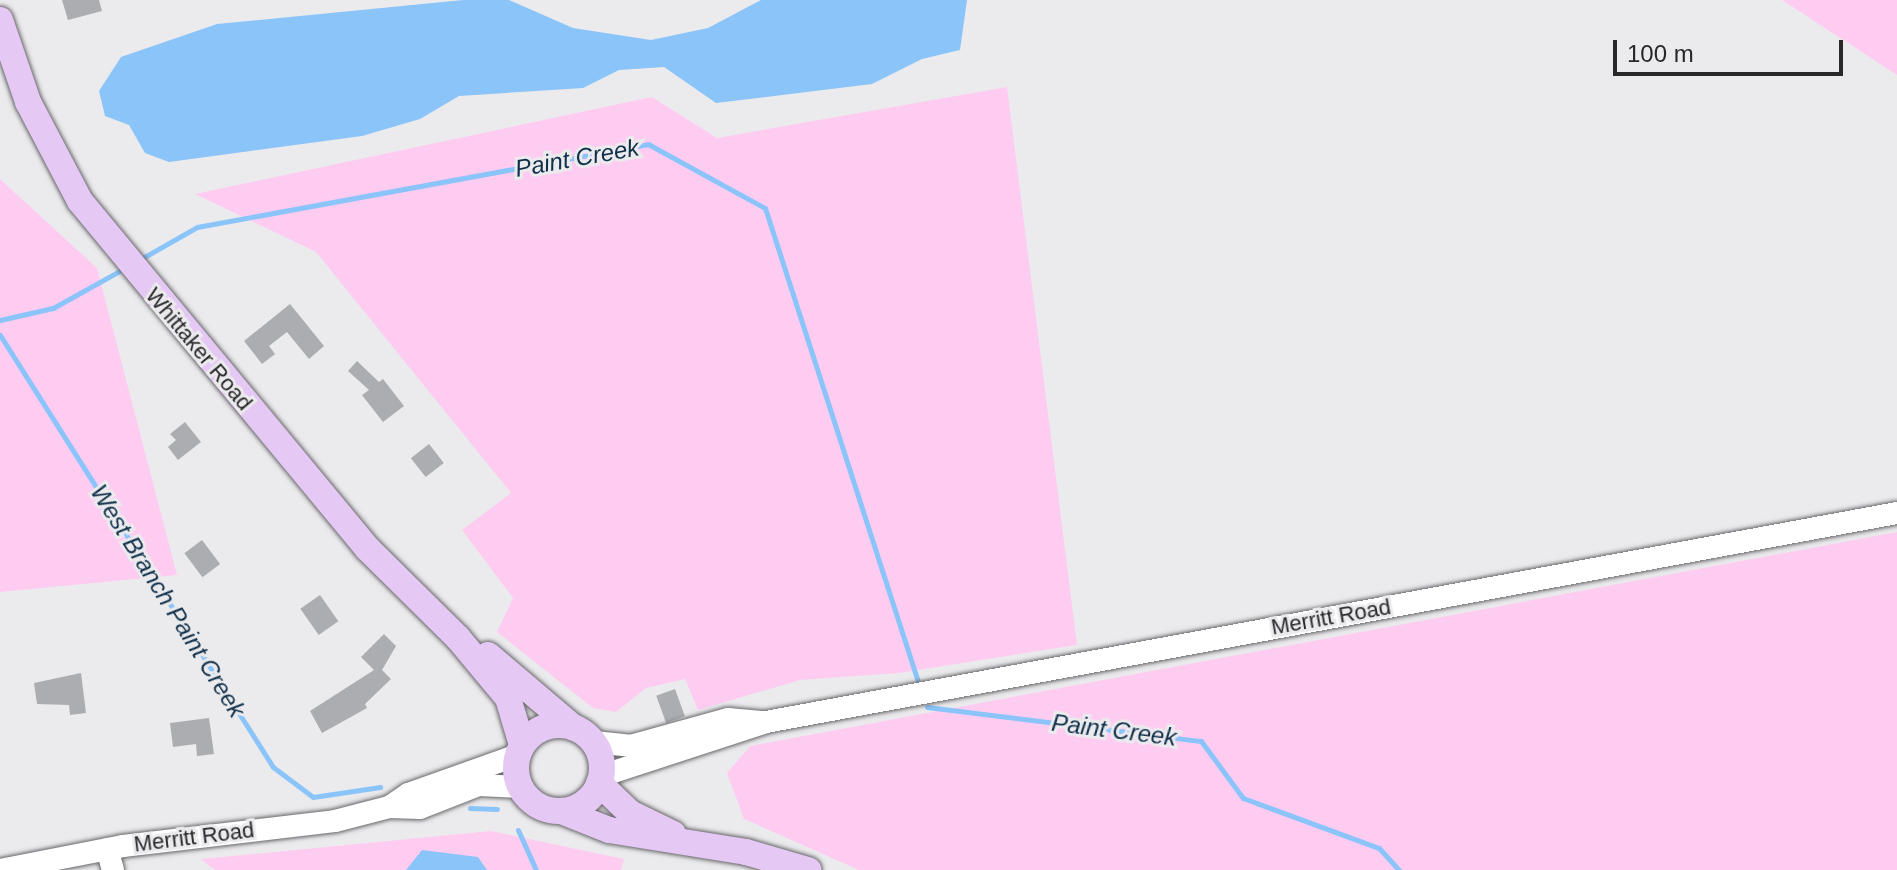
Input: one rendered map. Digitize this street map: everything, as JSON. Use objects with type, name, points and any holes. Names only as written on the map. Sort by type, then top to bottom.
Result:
[{"type":"main road","name":"Whittaker Road","points":[[0,20],[39,127],[80,201],[112,245],[367,548],[458,638],[508,698],[520,750]]},
{"type":"main road","name":"Whittaker Road","points":[[458,638],[489,656],[584,735]]},
{"type":"main road","points":[[687,841],[630,813],[600,780],[584,735],[551,726],[520,750],[520,787],[537,805],[635,836],[687,841],[808,870]]},
{"type":"main road","points":[[561,811],[584,803],[600,780]]},
{"type":"street","name":"Merritt Road","points":[[600,780],[766,722],[1897,513]]},
{"type":"street","name":"Merritt Road","points":[[584,735],[630,746],[728,719],[766,722]]},
{"type":"street","name":"Merritt Road","points":[[389,807],[408,794],[520,750]]},
{"type":"street","name":"Merritt Road","points":[[0,870],[110,860],[335,821],[389,807],[420,808],[479,785],[520,787]]},
{"type":"shaded area","points":[[1782,0],[1897,0],[1897,75]]},
{"type":"shaded area","points":[[1007,87],[1077,645],[899,673],[800,680],[698,710],[685,679],[646,688],[616,712],[593,708],[497,632],[513,598],[462,530],[511,493],[316,252],[195,194],[652,97],[717,138]]},
{"type":"shaded area","points":[[0,179],[97,268],[177,575],[0,592]]},
{"type":"shaded area","points":[[1897,532],[1897,870],[859,870],[744,819],[727,773],[750,746]]},
{"type":"shaded area","points":[[491,831],[624,859],[621,870],[215,870],[201,859]]},
{"type":"water","points":[[463,0],[509,0],[573,28],[651,40],[708,28],[761,0],[967,0],[960,50],[922,59],[872,84],[716,103],[664,67],[619,70],[583,88],[459,96],[420,119],[362,136],[169,162],[145,153],[129,125],[105,116],[99,91],[121,57],[217,24]]},
{"type":"water","points":[[422,850],[478,857],[487,870],[406,870]]},
{"type":"building","points":[[62,0],[99,0],[102,11],[68,20]]},
{"type":"building","points":[[290,304],[324,346],[309,359],[287,332],[269,346],[275,354],[262,364],[244,341]]},
{"type":"building","points":[[357,361],[379,382],[383,379],[404,406],[383,422],[362,395],[369,390],[348,371]]},
{"type":"building","points":[[185,422],[201,442],[178,460],[168,447],[176,440],[170,434]]},
{"type":"building","points":[[429,444],[444,463],[426,477],[411,458]]},
{"type":"building","points":[[202,540],[220,564],[202,577],[184,553]]},
{"type":"building","points":[[320,595],[338,621],[319,635],[300,609]]},
{"type":"building","points":[[384,634],[396,646],[382,670],[391,679],[365,704],[367,708],[322,733],[310,711],[374,670],[361,657]]},
{"type":"building","points":[[81,673],[86,713],[70,715],[69,705],[37,704],[34,683]]},
{"type":"building","points":[[675,689],[685,716],[666,723],[656,696]]},
{"type":"building","points":[[209,718],[214,754],[197,756],[196,744],[173,747],[170,723]]},
{"type":"waterway","name":"Paint Creek","points":[[139,260],[197,227],[648,144],[765,208],[918,681]]},
{"type":"waterway","name":"Paint Creek","points":[[0,320],[53,308],[123,269]]},
{"type":"waterway","name":"West Branch Paint Creek","points":[[0,335],[273,767],[313,797],[380,787]]},
{"type":"waterway","name":"Paint Creek","points":[[927,707],[1201,741],[1243,798],[1379,848],[1399,870]]},
{"type":"waterway","name":"West Branch Paint Creek","points":[[470,808],[497,809]]},
{"type":"waterway","name":"West Branch Paint Creek","points":[[518,830],[536,870]]}]
